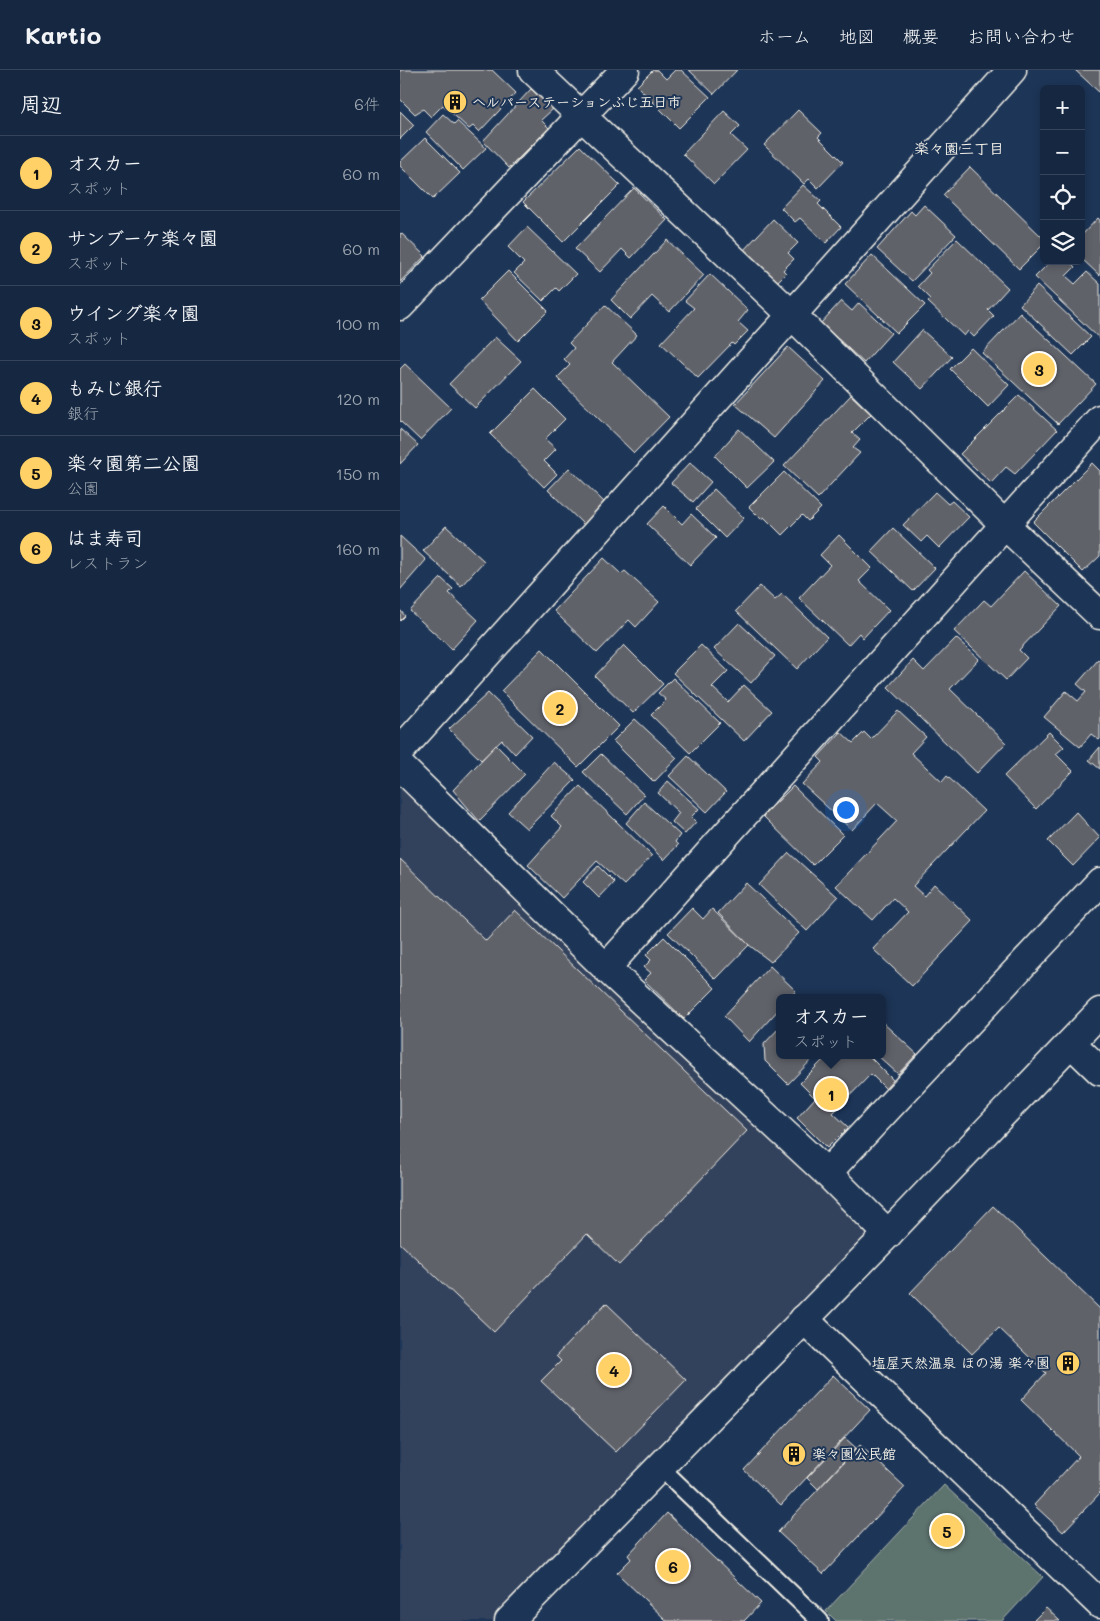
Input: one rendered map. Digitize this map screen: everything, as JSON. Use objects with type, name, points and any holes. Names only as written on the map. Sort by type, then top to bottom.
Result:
[{"type":"street","points":[[532,70],[793,316],[1005,525],[1100,615]]},
{"type":"street","points":[[400,306],[625,70]]},
{"type":"street","points":[[400,751],[793,316],[1012,70]]},
{"type":"street","points":[[606,968],[1100,419]]},
{"type":"street","points":[[400,766],[606,968],[827,1173],[888,1234]]},
{"type":"street","points":[[827,1173],[1100,882]]},
{"type":"street","points":[[509,1621],[888,1234],[1100,1012]]},
{"type":"street","points":[[1071,1043],[1100,1071]]},
{"type":"street","points":[[804,1319],[1100,1604]]},
{"type":"lane","points":[[660,1467],[820,1621]]},
{"type":"shaded area","points":[[400,774],[889,1228],[511,1621],[400,1621]]},
{"type":"green space","points":[[944,1485],[1043,1577],[1002,1621],[836,1621],[826,1611]]},
{"type":"building","name":"ヘルパーステーションふじ五日市","points":[[400,70],[492,70],[516,93],[479,132],[473,126],[469,129],[443,105],[431,117],[423,109],[415,114],[400,99]]},
{"type":"building","points":[[653,70],[657,70],[666,79],[675,70],[681,70],[710,97],[679,128],[637,86]]},
{"type":"building","points":[[689,70],[737,70],[714,94]]},
{"type":"building","points":[[1075,70],[1100,70],[1100,93]]},
{"type":"building","points":[[531,89],[553,109],[541,120],[549,128],[509,168],[483,141]]},
{"type":"building","points":[[798,110],[822,133],[818,137],[843,162],[818,188],[809,179],[804,184],[764,145]]},
{"type":"building","points":[[400,111],[414,125],[400,139]]},
{"type":"building","points":[[724,111],[740,126],[731,135],[747,150],[714,184],[683,154]]},
{"type":"building","points":[[443,114],[454,124],[457,121],[486,148],[463,170],[426,132]]},
{"type":"building","points":[[425,138],[460,173],[433,199],[400,166],[400,162]]},
{"type":"building","points":[[580,146],[620,185],[563,242],[523,202]]},
{"type":"building","points":[[970,167],[1040,235],[1040,248],[1019,269],[943,195]]},
{"type":"building","points":[[803,185],[821,201],[818,204],[841,227],[826,243],[800,218],[795,222],[781,208]]},
{"type":"building","points":[[634,188],[667,220],[631,258],[622,249],[600,272],[575,249]]},
{"type":"building","points":[[924,205],[956,235],[912,281],[877,249],[911,211],[915,215]]},
{"type":"building","points":[[1098,218],[1100,220],[1100,276],[1085,262],[1085,232]]},
{"type":"building","points":[[773,219],[798,243],[788,253],[794,259],[783,270],[786,273],[775,284],[742,252]]},
{"type":"building","points":[[527,227],[576,274],[559,291],[556,288],[543,301],[514,273],[524,263],[508,247]]},
{"type":"building","points":[[400,234],[425,256],[400,282]]},
{"type":"building","points":[[957,239],[1008,288],[988,310],[994,316],[974,337],[968,331],[964,336],[928,302],[931,299],[918,286],[930,273],[927,270]]},
{"type":"building","points":[[667,240],[704,275],[669,312],[652,296],[630,319],[611,300]]},
{"type":"building","points":[[872,255],[925,305],[897,333],[845,284]]},
{"type":"building","points":[[1047,265],[1073,265],[1075,267],[1066,276],[1075,284],[1087,272],[1100,284],[1100,339],[1035,277]]},
{"type":"building","points":[[508,271],[548,311],[518,341],[479,300]]},
{"type":"building","points":[[710,274],[748,310],[738,322],[748,331],[734,345],[732,343],[698,378],[661,343],[694,308],[685,301]]},
{"type":"building","points":[[1037,286],[1091,337],[1073,355],[1020,305]]},
{"type":"building","points":[[841,301],[852,311],[859,303],[891,333],[864,363],[821,323]]},
{"type":"building","points":[[605,305],[637,335],[612,362],[669,417],[634,453],[557,378],[570,365],[564,359],[574,348],[569,343]]},
{"type":"building","points":[[1020,313],[1096,384],[1058,424],[982,353]]},
{"type":"building","points":[[922,330],[952,357],[922,389],[893,362]]},
{"type":"building","points":[[495,337],[521,361],[475,408],[449,384]]},
{"type":"building","points":[[788,347],[825,381],[774,438],[735,404]]},
{"type":"building","points":[[971,348],[1009,385],[988,407],[950,369]]},
{"type":"building","points":[[405,364],[451,408],[420,440],[400,421],[400,369]]},
{"type":"building","points":[[535,389],[565,419],[545,439],[556,449],[544,461],[557,474],[544,487],[490,434]]},
{"type":"building","points":[[851,395],[871,414],[852,433],[860,440],[853,448],[860,453],[818,498],[784,466]]},
{"type":"building","points":[[1019,395],[1057,430],[1015,474],[1006,467],[991,483],[960,454]]},
{"type":"building","points":[[400,429],[418,445],[400,464]]},
{"type":"building","points":[[739,429],[774,462],[747,488],[715,456]]},
{"type":"building","points":[[690,463],[711,482],[693,502],[671,483]]},
{"type":"building","points":[[1092,463],[1100,471],[1100,556],[1083,572],[1033,522]]},
{"type":"building","points":[[569,468],[605,503],[584,525],[548,490]]},
{"type":"building","points":[[784,472],[821,508],[808,521],[802,515],[782,535],[764,517],[761,519],[749,507]]},
{"type":"building","points":[[714,489],[744,518],[725,538],[696,509]]},
{"type":"building","points":[[935,492],[948,504],[952,501],[969,517],[939,548],[927,536],[921,542],[903,525]]},
{"type":"building","points":[[664,506],[682,524],[691,514],[716,538],[690,565],[647,524]]},
{"type":"building","points":[[446,526],[484,561],[461,586],[423,551]]},
{"type":"building","points":[[893,528],[935,568],[913,591],[871,551]]},
{"type":"building","points":[[839,535],[872,568],[859,581],[889,610],[863,638],[859,633],[848,645],[799,598],[830,565],[820,555]]},
{"type":"building","points":[[400,536],[426,560],[400,590]]},
{"type":"building","points":[[604,558],[621,574],[625,571],[659,602],[636,627],[629,620],[597,653],[554,611]]},
{"type":"building","points":[[1024,571],[1061,606],[1019,650],[1027,658],[1006,680],[954,631],[984,600],[991,606]]},
{"type":"building","points":[[441,578],[453,589],[449,593],[478,620],[452,649],[410,611]]},
{"type":"building","points":[[760,586],[775,600],[782,594],[827,637],[797,669],[736,611]]},
{"type":"building","points":[[400,610],[405,616],[400,621]]},
{"type":"building","points":[[739,623],[775,656],[751,683],[714,649]]},
{"type":"building","points":[[956,638],[979,659],[950,689],[1006,743],[977,773],[888,687],[913,660],[924,671]]},
{"type":"building","points":[[624,645],[663,684],[633,713],[595,676]]},
{"type":"building","points":[[701,645],[728,671],[712,687],[728,702],[744,685],[772,711],[744,741],[673,673]]},
{"type":"building","points":[[542,649],[619,726],[578,767],[501,691]]},
{"type":"building","points":[[1098,660],[1100,662],[1100,739],[1091,734],[1080,747],[1044,717],[1066,691],[1078,701],[1086,692],[1077,684]]},
{"type":"building","points":[[673,678],[720,723],[690,753],[651,715],[666,700],[658,693]]},
{"type":"building","points":[[488,693],[532,736],[515,754],[502,740],[481,760],[449,729]]},
{"type":"building","points":[[898,711],[926,737],[911,753],[942,782],[947,776],[984,811],[913,886],[924,896],[934,884],[973,921],[912,986],[873,949],[908,912],[893,898],[873,920],[836,886],[897,821],[877,803],[852,830],[802,784],[823,762],[818,757],[841,732],[853,743],[864,732],[871,739]]},
{"type":"building","points":[[635,719],[677,758],[654,782],[613,741]]},
{"type":"building","points":[[1049,732],[1064,747],[1056,754],[1073,771],[1036,809],[1004,776]]},
{"type":"building","points":[[496,745],[525,774],[479,821],[453,790]]},
{"type":"building","points":[[1100,747],[1100,769],[1089,760]]},
{"type":"building","points":[[601,754],[644,795],[627,814],[583,772]]},
{"type":"building","points":[[688,756],[726,792],[707,812],[669,776]]},
{"type":"building","points":[[554,762],[575,780],[527,829],[508,812]]},
{"type":"building","points":[[668,781],[699,809],[691,817],[696,822],[685,834],[672,822],[679,813],[658,793]]},
{"type":"building","points":[[580,786],[652,856],[624,885],[597,861],[562,898],[528,865],[562,827],[551,816]]},
{"type":"building","points":[[793,786],[843,835],[813,865],[763,816]]},
{"type":"building","points":[[644,802],[680,835],[675,842],[678,845],[664,860],[626,823]]},
{"type":"building","points":[[1076,812],[1100,838],[1073,866],[1048,841]]},
{"type":"building","points":[[789,853],[838,897],[807,931],[759,885]]},
{"type":"building","points":[[400,859],[486,941],[515,910],[747,1131],[619,1265],[587,1234],[494,1332],[400,1243]]},
{"type":"building","points":[[598,866],[614,882],[599,898],[583,882]]},
{"type":"building","points":[[746,883],[799,933],[771,962],[749,945],[718,913]]},
{"type":"building","points":[[692,908],[703,919],[712,909],[749,945],[716,979],[668,933]]},
{"type":"building","points":[[664,937],[715,988],[684,1019],[644,980],[651,973],[644,967],[651,960],[646,955]]},
{"type":"building","points":[[770,966],[796,991],[793,994],[776,994],[776,1012],[749,1042],[724,1016]]},
{"type":"building","points":[[886,1026],[917,1054],[898,1074],[881,1059],[886,1059]]},
{"type":"building","points":[[776,1031],[776,1059],[812,1059],[788,1084],[765,1061],[764,1044]]},
{"type":"building","points":[[824,1059],[872,1059],[895,1082],[887,1090],[871,1074],[833,1113],[848,1127],[827,1148],[797,1118],[815,1098],[800,1083]]},
{"type":"building","name":"塩屋天然温泉 ほの湯 楽々園","points":[[993,1206],[1100,1309],[1100,1493],[1063,1532],[1034,1505],[1079,1456],[1021,1400],[1046,1373],[999,1328],[972,1354],[910,1293]]},
{"type":"building","points":[[606,1303],[686,1380],[616,1452],[541,1381],[561,1361],[556,1356]]},
{"type":"building","name":"楽々園公民館","points":[[833,1375],[870,1410],[781,1505],[744,1470]]},
{"type":"building","points":[[845,1438],[856,1448],[818,1489],[807,1478]]},
{"type":"building","points":[[860,1445],[905,1487],[823,1574],[778,1532]]},
{"type":"building","points":[[667,1513],[761,1603],[744,1621],[667,1621],[617,1573],[631,1559],[628,1555]]},
{"type":"building","points":[[1046,1608],[1060,1621],[1033,1621]]},
{"type":"place","name":"ヘルパーステーションふじ五日市","points":[[455,102]]},
{"type":"place","name":"ウイング楽々園","points":[[1039,369]]},
{"type":"place","name":"サンブーケ楽々園","points":[[560,708]]},
{"type":"place","name":"オスカー","points":[[831,1094]]},
{"type":"place","name":"塩屋天然温泉 ほの湯 楽々園","points":[[1068,1363]]},
{"type":"place","name":"もみじ銀行","points":[[614,1370]]},
{"type":"place","name":"楽々園公民館","points":[[794,1454]]},
{"type":"place","name":"楽々園第二公園","points":[[947,1531]]},
{"type":"place","name":"はま寿司","points":[[673,1566]]},
{"type":"district","name":"楽々園三丁目","points":[[959,149]]}]
